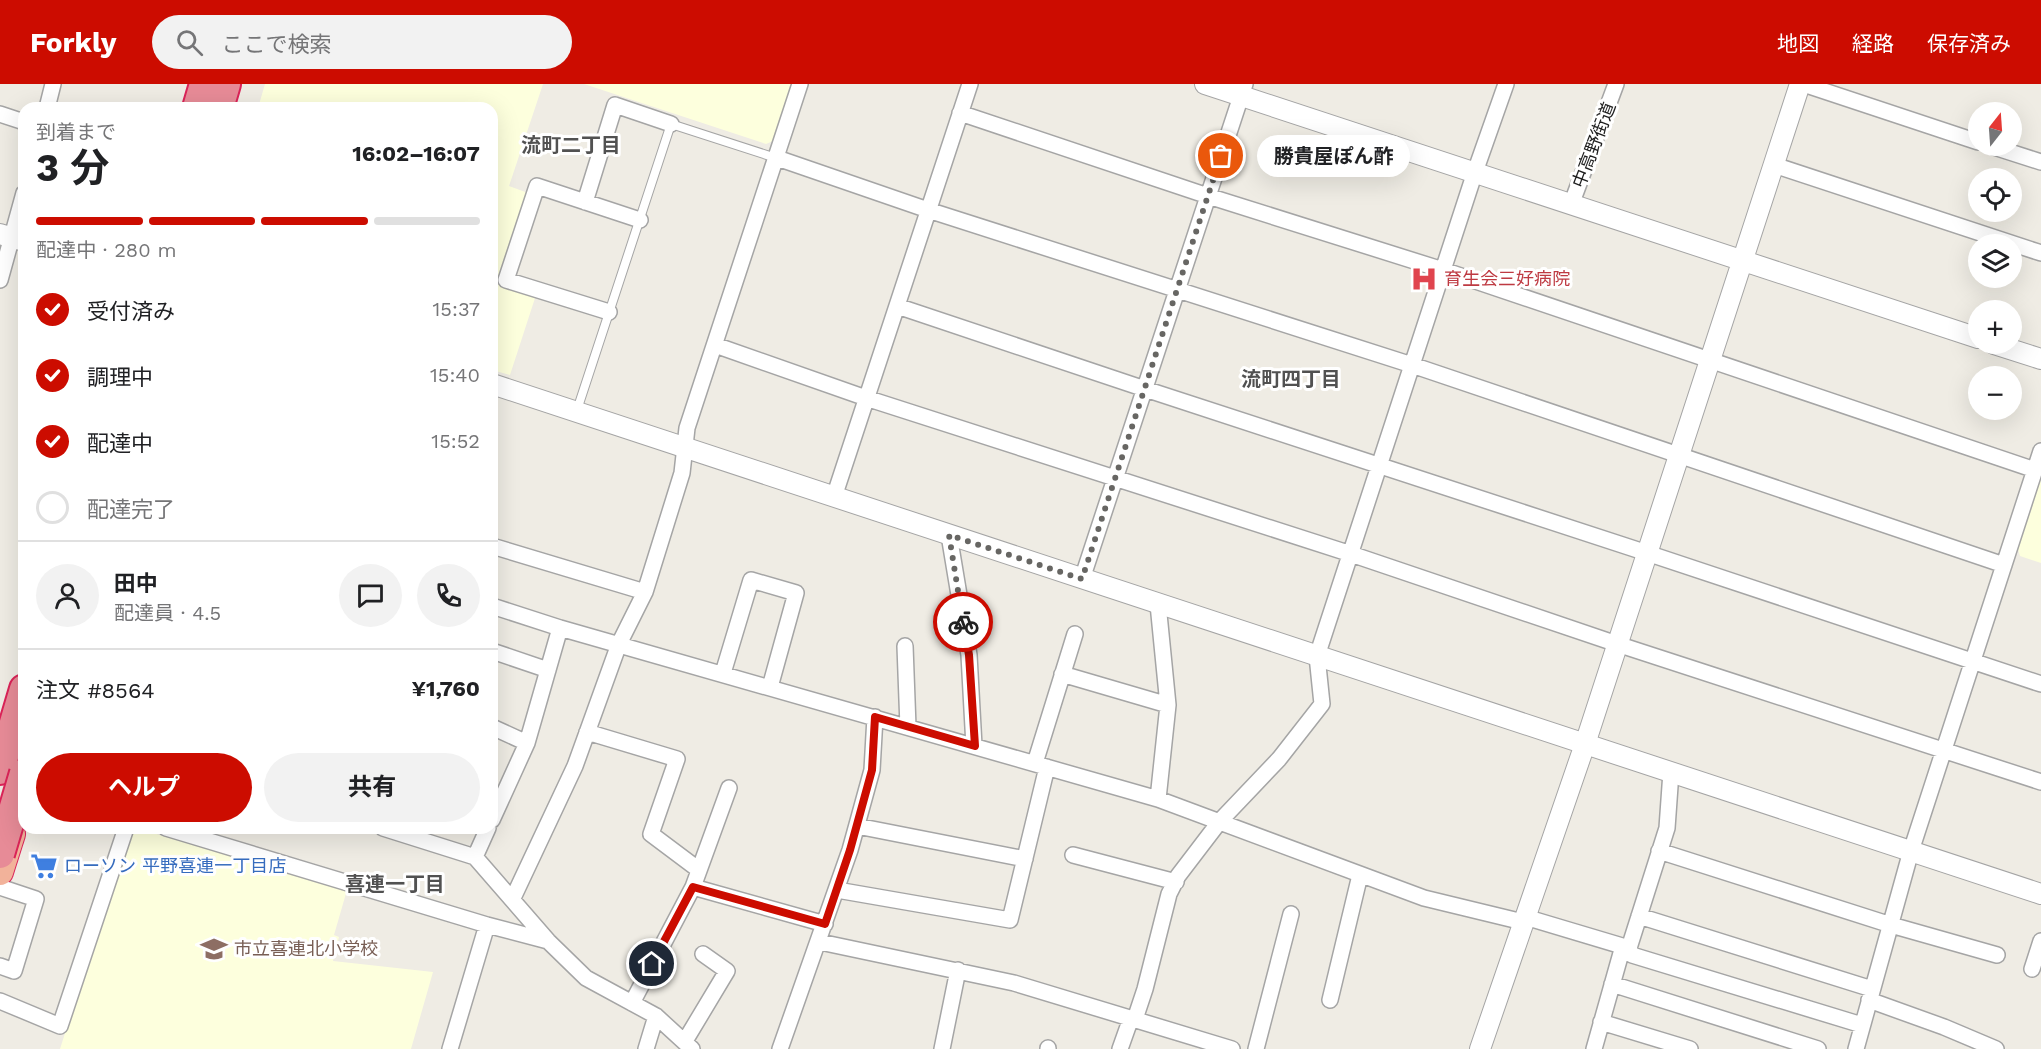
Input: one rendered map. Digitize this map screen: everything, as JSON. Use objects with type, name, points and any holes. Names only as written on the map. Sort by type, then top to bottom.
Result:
[{"type":"highway","points":[[200,102],[206,84]]},
{"type":"highway","points":[[221,102],[226,84]]},
{"type":"highway","points":[[229,102],[234,84]]},
{"type":"highway","points":[[0,758],[13,704]]},
{"type":"highway","points":[[0,770],[13,704]]},
{"type":"highway","points":[[0,854],[18,793]]},
{"type":"highway","points":[[0,872],[18,813]]},
{"type":"street","points":[[48,102],[54,84]]},
{"type":"street","points":[[513,898],[575,766],[619,644],[645,592],[682,473],[687,428],[800,84]]},
{"type":"street","points":[[834,497],[970,84]]},
{"type":"street","points":[[1205,84],[1243,90],[1571,205],[1968,335]]},
{"type":"street","points":[[1120,1049],[1145,989],[1169,894],[1176,882],[1220,821],[1279,759],[1323,704],[1317,656],[1475,172],[1506,84]]},
{"type":"street","name":"中高野街道","points":[[1571,205],[1616,84]]},
{"type":"street","points":[[1480,1049],[1585,744],[1773,165],[1802,84],[1968,139]]},
{"type":"street","points":[[1082,579],[1243,90]]},
{"type":"street","points":[[585,202],[615,105],[671,124]]},
{"type":"street","points":[[960,113],[1208,196],[1443,270],[2035,470]]},
{"type":"street","points":[[0,114],[18,120]]},
{"type":"street","points":[[2022,156],[2041,162]]},
{"type":"street","points":[[777,158],[928,210],[1412,365],[2004,565]]},
{"type":"street","points":[[1773,165],[2041,253]]},
{"type":"street","points":[[609,312],[506,280],[537,186],[639,220]]},
{"type":"street","points":[[0,280],[18,215]]},
{"type":"street","points":[[897,306],[2041,684]]},
{"type":"street","points":[[715,345],[1115,480],[1351,554],[1617,644],[2041,782]]},
{"type":"street","points":[[2022,353],[2041,359]]},
{"type":"street","points":[[498,386],[2041,894]]},
{"type":"street","points":[[1856,1049],[1911,851],[2041,451]]},
{"type":"street","points":[[949,535],[969,655],[975,746]]},
{"type":"street","points":[[498,548],[645,592]]},
{"type":"street","points":[[723,673],[751,580],[796,593],[770,687]]},
{"type":"street","points":[[1158,604],[1168,705],[1158,799]]},
{"type":"street","points":[[498,608],[560,628],[1158,799],[1424,898],[1524,920],[1626,947],[1632,954],[1862,1025]]},
{"type":"street","points":[[498,804],[527,743],[560,628]]},
{"type":"street","points":[[837,890],[1010,920],[1025,859],[1041,765],[1062,674],[1075,634]]},
{"type":"street","points":[[905,646],[908,726]]},
{"type":"street","points":[[498,653],[548,670]]},
{"type":"street","points":[[1062,674],[1168,705]]},
{"type":"street","points":[[780,1049],[820,942],[857,826],[872,770],[875,717]]},
{"type":"street","points":[[498,730],[527,743]]},
{"type":"street","points":[[587,732],[677,759],[651,834],[699,870]]},
{"type":"street","points":[[1594,1049],[1612,984],[1639,916],[1667,828],[1671,772]]},
{"type":"street","points":[[0,777],[18,782]]},
{"type":"street","points":[[632,1003],[693,887],[729,788]]},
{"type":"street","points":[[857,826],[1025,859]]},
{"type":"street","points":[[0,1001],[60,1026],[124,834]]},
{"type":"street","points":[[186,834],[486,925],[548,941]]},
{"type":"street","points":[[403,834],[476,856],[548,941],[586,978],[656,1016],[689,1045],[727,971],[703,954]]},
{"type":"street","points":[[476,856],[486,834]]},
{"type":"street","points":[[1659,851],[1890,925],[1997,956]]},
{"type":"street","points":[[1073,855],[1176,882]]},
{"type":"street","points":[[1330,1000],[1360,875]]},
{"type":"street","points":[[0,887],[36,899],[14,971],[0,966]]},
{"type":"street","points":[[693,887],[825,924]]},
{"type":"street","points":[[1256,1049],[1292,914]]},
{"type":"street","points":[[1639,916],[1871,994],[1996,1049]]},
{"type":"street","points":[[450,1049],[486,925]]},
{"type":"street","points":[[2032,969],[2041,941]]},
{"type":"street","points":[[820,942],[1014,983],[1229,1048]]},
{"type":"street","points":[[942,1049],[958,970]]},
{"type":"street","points":[[1612,984],[1818,1049]]},
{"type":"street","points":[[646,1049],[656,1016]]},
{"type":"street","points":[[1601,1022],[1689,1049]]},
{"type":"lane","points":[[576,412],[671,124],[777,158]]},
{"type":"shaded area","points":[[265,84],[543,84],[509,186],[528,193],[498,283],[498,102],[260,102]]},
{"type":"shaded area","points":[[584,84],[792,84],[773,141],[766,144]]},
{"type":"shaded area","points":[[498,283],[536,295],[510,375],[498,372]]},
{"type":"shaded area","points":[[2041,479],[2041,563],[2020,556],[2018,549]]},
{"type":"shaded area","name":"市立喜連北小学校","points":[[128,834],[156,834],[347,890],[334,935],[339,937],[333,961],[433,972],[411,1049],[60,1049]]},
{"type":"way so far","points":[[963,622],[949,535],[1082,579],[1221,156]]},
{"type":"place","name":"勝貴屋ぽん酢","points":[[1221,156]]},
{"type":"place","name":"育生会三好病院","points":[[1424,279]]},
{"type":"place","name":"ローソン 平野喜連一丁目店","points":[[44,866]]},
{"type":"place","name":"市立喜連北小学校","points":[[214,949]]},
{"type":"district","name":"流町二丁目","points":[[571,145]]},
{"type":"district","name":"流町四丁目","points":[[1291,379]]},
{"type":"district","name":"喜連一丁目","points":[[395,884]]},
{"type":"route","points":[[652,964],[693,887],[825,924],[850,850],[872,770],[875,717],[975,746],[969,655],[963,622]]}]
